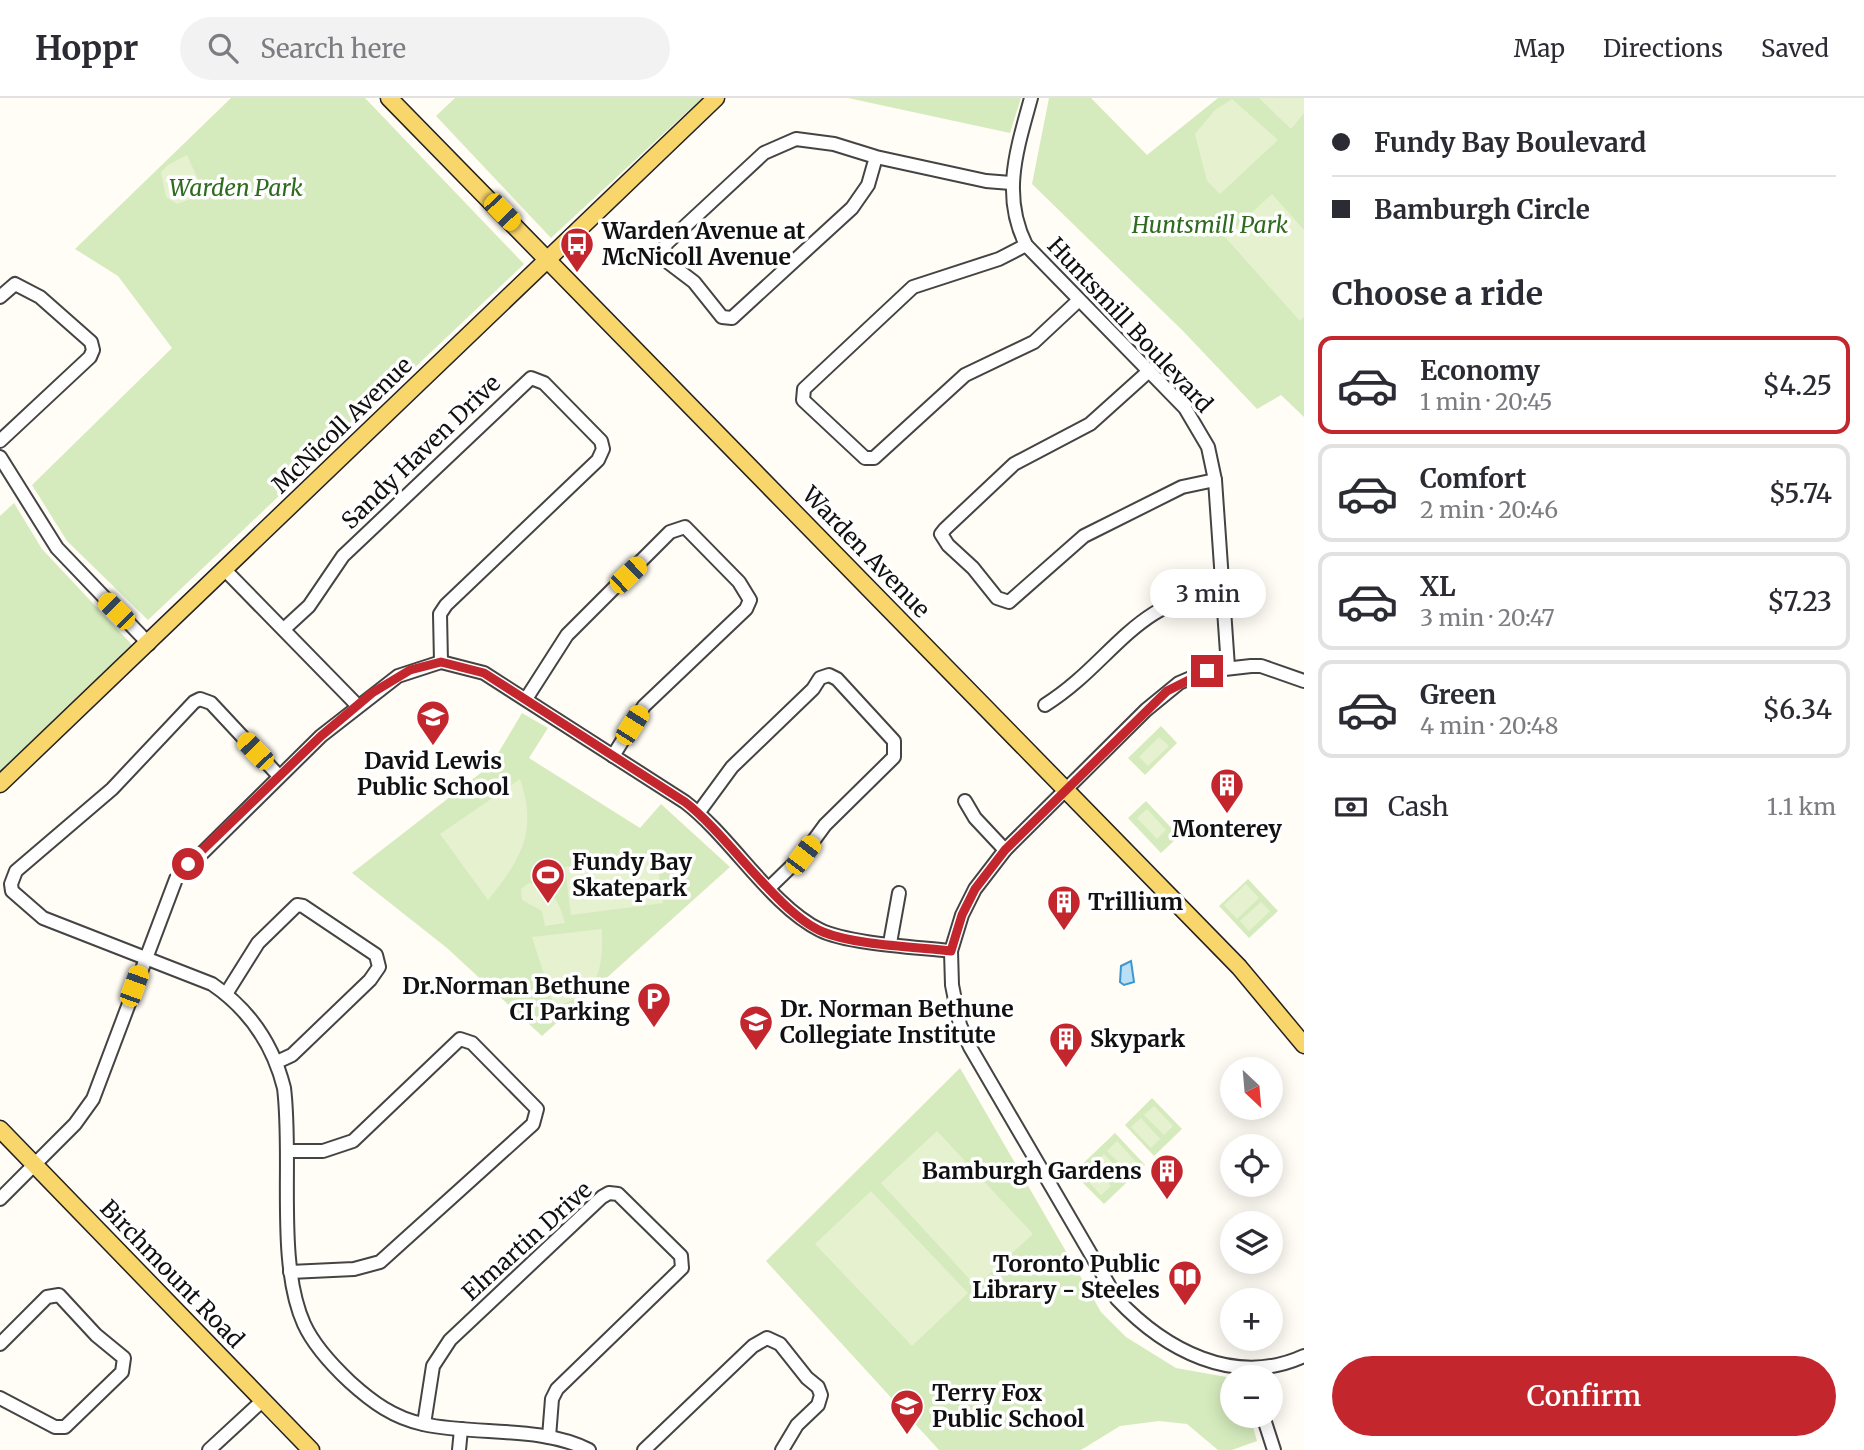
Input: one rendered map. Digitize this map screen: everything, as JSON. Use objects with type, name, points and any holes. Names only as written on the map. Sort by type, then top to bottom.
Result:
[{"type":"main road","name":"Warden Avenue","points":[[389,98],[1239,967],[1304,1045]]},
{"type":"main road","name":"McNicoll Avenue","points":[[0,784],[716,98]]},
{"type":"main road","name":"Birchmount Road","points":[[0,1129],[311,1450]]},
{"type":"street","name":"Huntsmill Boulevard","points":[[1031,98],[1011,183],[1015,216],[1026,245],[1185,408],[1201,432],[1215,480],[1228,667]]},
{"type":"street","points":[[876,157],[868,186],[852,208],[742,311],[732,317],[722,317],[694,282],[666,259],[663,250],[667,243],[769,149],[796,139],[807,139],[986,181],[1011,183]]},
{"type":"street","points":[[1026,245],[999,259],[913,287],[804,389],[801,394],[803,400],[865,458],[874,458],[965,375],[1034,342],[1079,300]]},
{"type":"street","points":[[0,297],[15,284],[30,289],[90,342],[93,350],[90,357],[0,441]]},
{"type":"street","points":[[1150,371],[1108,412],[1014,464],[945,529],[942,534],[948,545],[973,568],[997,597],[1009,602],[1084,536],[1182,487],[1215,480]]},
{"type":"street","name":"Sandy Haven Drive","points":[[284,629],[309,606],[343,556],[531,378],[544,383],[601,441],[603,449],[588,470],[446,605],[440,614],[441,662]]},
{"type":"street","points":[[0,457],[57,548],[149,644]]},
{"type":"street","points":[[526,699],[556,649],[576,624],[670,532],[685,527],[739,582],[750,600],[746,609],[644,706],[613,755]]},
{"type":"street","points":[[225,570],[357,705]]},
{"type":"street","points":[[1045,705],[1069,690],[1140,620],[1183,597],[1222,591]]},
{"type":"street","points":[[0,1199],[75,1125],[93,1099],[176,879],[279,776],[357,705],[398,676],[441,662],[484,673],[699,812],[800,918],[822,932],[951,951]]},
{"type":"street","points":[[1222,1365],[1201,1360],[1142,1326],[1117,1299],[970,1047],[954,1000],[951,951],[962,915],[975,889],[1005,850],[1167,691],[1201,673],[1228,667],[1261,666],[1304,681]]},
{"type":"street","points":[[699,812],[732,767],[813,689],[820,678],[830,675],[837,679],[894,741],[894,757],[825,825],[803,855],[770,887]]},
{"type":"street","points":[[279,776],[211,703],[201,699],[194,702],[112,789],[46,843],[12,877],[11,884],[16,896],[43,918],[197,976],[226,994],[257,1026],[277,1062],[284,1088],[289,1151],[290,1272],[303,1322],[332,1364],[377,1405],[424,1424],[549,1437],[589,1450]]},
{"type":"street","points":[[965,801],[975,818],[1005,850]]},
{"type":"street","points":[[890,943],[899,893]]},
{"type":"street","points":[[226,994],[258,943],[298,905],[303,905],[376,955],[379,967],[370,980],[292,1055],[277,1062]]},
{"type":"street","points":[[289,1151],[323,1151],[353,1141],[460,1039],[472,1044],[537,1109],[533,1124],[380,1262],[355,1269],[290,1272]]},
{"type":"street","name":"Elmartin Drive","points":[[424,1424],[433,1366],[450,1340],[603,1197],[609,1193],[618,1194],[681,1256],[682,1268],[557,1389],[552,1399],[549,1437]]},
{"type":"street","points":[[0,1344],[47,1297],[59,1295],[107,1346],[124,1358],[126,1364],[122,1372],[65,1427],[55,1427],[0,1398]]},
{"type":"street","points":[[644,1450],[753,1346],[767,1338],[780,1344],[807,1378],[818,1387],[821,1395],[818,1405],[797,1425],[782,1450]]},
{"type":"street","points":[[1278,1365],[1304,1356]]},
{"type":"street","points":[[209,1450],[262,1401]]},
{"type":"street","points":[[1266,1428],[1274,1450]]},
{"type":"street","points":[[459,1450],[461,1429]]},
{"type":"green space","name":"Warden Park","points":[[231,98],[365,98],[524,264],[148,620],[67,541],[32,485],[172,348],[118,276],[75,249]]},
{"type":"green space","points":[[455,98],[702,98],[551,238],[436,116]]},
{"type":"green space","points":[[848,98],[1021,98],[1010,133]]},
{"type":"green space","name":"Huntsmill Park","points":[[1049,98],[1091,98],[1147,155],[1218,98],[1304,98],[1304,417],[1281,395],[1257,409],[1183,331],[1032,184]]},
{"type":"green space","points":[[1259,98],[1304,98],[1304,113],[1291,129]]},
{"type":"green space","points":[[1232,99],[1278,140],[1220,194],[1207,181],[1195,134],[1215,110]]},
{"type":"green space","points":[[187,155],[200,184],[198,196],[177,204],[166,197],[161,172]]},
{"type":"green space","points":[[1272,194],[1304,230],[1304,317],[1300,321],[1225,237]]},
{"type":"green space","points":[[14,503],[42,549],[134,647],[0,772],[0,516]]},
{"type":"green space","points":[[522,713],[548,728],[529,758],[640,828],[661,804],[730,867],[542,1036],[447,948],[352,873],[491,765]]},
{"type":"green space","points":[[1161,726],[1177,743],[1145,775],[1128,758]]},
{"type":"green space","points":[[1159,737],[1169,746],[1148,766],[1139,757]]},
{"type":"green space","points":[[520,779],[527,814],[523,844],[509,871],[488,900],[440,834]]},
{"type":"green space","points":[[1146,801],[1179,836],[1161,853],[1128,818]]},
{"type":"green space","points":[[1147,809],[1166,830],[1157,839],[1137,818]]},
{"type":"green space","points":[[656,855],[663,903],[571,915],[565,867]]},
{"type":"green space","points":[[1248,879],[1278,911],[1249,938],[1219,906]]},
{"type":"green space","name":"Fundy Bay Skatepark","points":[[529,883],[554,897],[565,923],[545,926],[542,911],[522,900],[521,889]]},
{"type":"green space","points":[[1246,884],[1259,898],[1237,919],[1224,905]]},
{"type":"green space","points":[[1261,902],[1270,911],[1249,931],[1240,921]]},
{"type":"green space","points":[[602,929],[601,957],[595,979],[581,996],[554,1006],[532,937]]},
{"type":"green space","points":[[960,1068],[1101,1312],[1126,1337],[1176,1368],[1220,1376],[1220,1428],[1253,1428],[1257,1441],[1232,1450],[1218,1450],[1187,1424],[1159,1421],[1120,1426],[1081,1450],[939,1450],[766,1261]]},
{"type":"green space","points":[[1152,1098],[1182,1129],[1154,1156],[1125,1125]]},
{"type":"green space","points":[[1154,1106],[1173,1126],[1164,1135],[1144,1115]]},
{"type":"green space","points":[[1141,1118],[1160,1139],[1151,1148],[1131,1127]]},
{"type":"green space","points":[[937,1131],[1033,1234],[976,1286],[881,1183]]},
{"type":"green space","points":[[1115,1133],[1145,1165],[1104,1204],[1073,1173]]},
{"type":"green space","points":[[1117,1141],[1136,1162],[1127,1171],[1107,1151]]},
{"type":"green space","points":[[1104,1154],[1123,1174],[1114,1183],[1094,1163]]},
{"type":"green space","points":[[1091,1166],[1111,1186],[1101,1195],[1082,1175]]},
{"type":"green space","points":[[871,1191],[968,1293],[912,1346],[815,1244]]},
{"type":"water","points":[[1131,961],[1134,982],[1124,985],[1120,982],[1121,966]]},
{"type":"place","name":"Warden Avenue at McNicoll Avenue","points":[[577,274]]},
{"type":"place","name":"David Lewis Public School","points":[[433,747]]},
{"type":"place","name":"Monterey","points":[[1227,815]]},
{"type":"place","name":"Fundy Bay Skatepark","points":[[548,905]]},
{"type":"place","name":"Trillium","points":[[1064,932]]},
{"type":"place","name":"Dr.Norman Bethune CI Parking","points":[[654,1029]]},
{"type":"place","name":"Dr. Norman Bethune Collegiate Institute","points":[[756,1052]]},
{"type":"place","name":"Skypark","points":[[1066,1069]]},
{"type":"place","name":"Bamburgh Gardens","points":[[1167,1201]]},
{"type":"place","name":"Toronto Public Library - Steeles","points":[[1185,1307]]},
{"type":"place","name":"Terry Fox Public School","points":[[907,1436]]},
{"type":"route","points":[[188,864],[321,736],[372,693],[410,670],[441,662],[466,666],[484,673],[685,802],[707,820],[803,921],[822,932],[951,951],[962,915],[975,889],[1005,850],[1167,691],[1207,671]]}]
